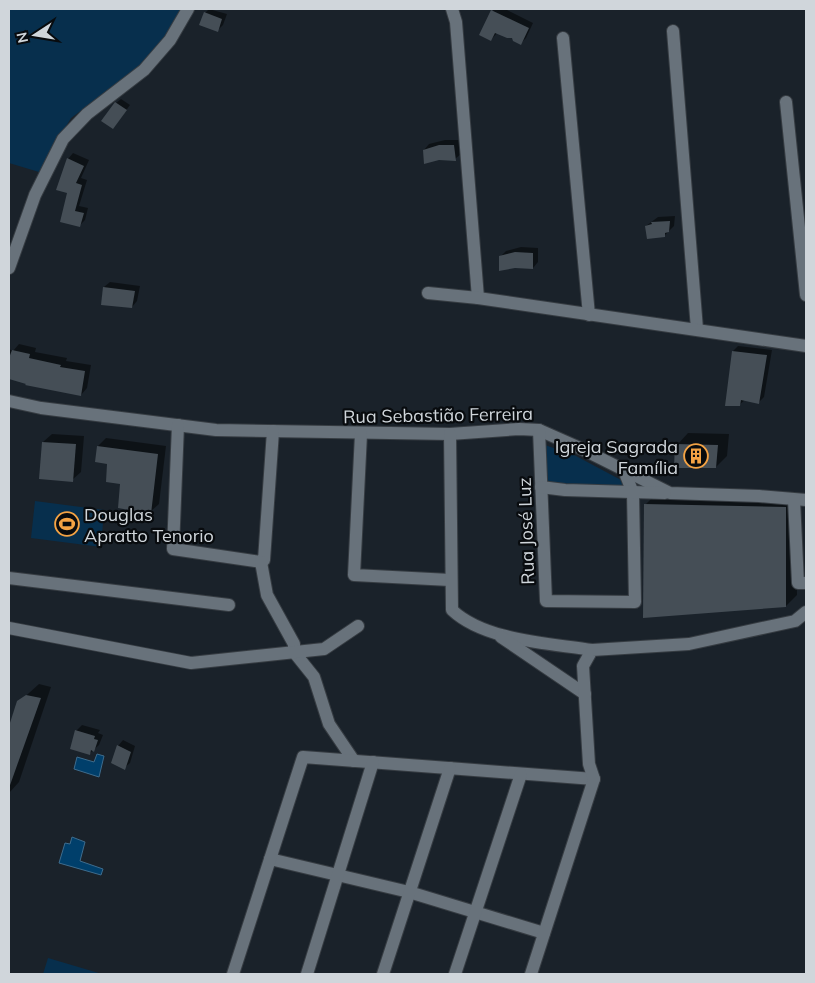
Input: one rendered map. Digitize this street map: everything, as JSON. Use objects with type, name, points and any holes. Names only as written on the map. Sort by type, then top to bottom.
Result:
[{"type":"street","points":[[9,268],[35,195],[63,139],[88,114],[144,70],[170,40],[188,9]]},
{"type":"street","points":[[452,9],[458,40],[478,298]]},
{"type":"street","points":[[673,31],[697,329]]},
{"type":"street","points":[[564,38],[590,315]]},
{"type":"street","points":[[786,102],[806,295]]},
{"type":"street","points":[[428,293],[478,298],[806,346]]},
{"type":"street","name":"Rua Sebastião Ferreira","points":[[9,401],[41,408],[216,430],[361,434],[450,434],[519,429],[539,430],[582,448],[670,494],[759,496],[800,500],[798,583],[806,583]]},
{"type":"street","points":[[178,426],[173,550],[262,562]]},
{"type":"street","name":"Rua José Luz","points":[[539,430],[546,600],[636,602],[633,493]]},
{"type":"street","points":[[273,431],[262,562],[267,595],[294,644],[294,652],[314,676],[329,724],[354,761]]},
{"type":"street","points":[[361,434],[354,575],[450,580]]},
{"type":"street","points":[[450,434],[450,580],[452,610],[462,619],[497,634],[585,694]]},
{"type":"street","points":[[625,472],[633,493]]},
{"type":"street","points":[[541,487],[670,494]]},
{"type":"street","points":[[9,578],[229,605]]},
{"type":"street","points":[[497,634],[592,650],[689,644],[795,620],[806,612]]},
{"type":"street","points":[[9,628],[191,663],[324,649],[358,626]]},
{"type":"street","points":[[531,974],[594,779],[589,764],[583,666],[592,650]]},
{"type":"street","points":[[233,974],[303,757],[594,779]]},
{"type":"street","points":[[307,974],[373,762]]},
{"type":"street","points":[[383,974],[450,768]]},
{"type":"street","points":[[455,974],[521,774]]},
{"type":"street","points":[[270,858],[409,892],[544,933]]},
{"type":"shaded area","points":[[9,9],[181,9],[166,37],[138,68],[71,118],[39,172],[9,163]]},
{"type":"shaded area","points":[[545,445],[576,456],[621,480],[624,489],[548,484],[545,481]]},
{"type":"shaded area","name":"Douglas Apratto Tenorio","points":[[35,501],[104,510],[101,547],[31,538]]},
{"type":"shaded area","points":[[97,754],[104,756],[99,777],[74,769],[77,757],[94,762]]},
{"type":"shaded area","points":[[72,837],[85,842],[80,861],[103,869],[101,875],[59,863],[65,843],[70,844]]},
{"type":"shaded area","points":[[48,958],[102,974],[43,974]]},
{"type":"building","points":[[491,10],[529,28],[521,45],[513,41],[512,38],[495,33],[491,41],[479,35]]},
{"type":"building","points":[[204,12],[222,19],[218,32],[199,25]]},
{"type":"building","points":[[115,102],[127,110],[113,129],[101,121]]},
{"type":"building","points":[[439,145],[454,145],[456,161],[439,160],[424,164],[423,150]]},
{"type":"building","points":[[67,158],[84,166],[76,183],[82,185],[75,211],[84,213],[80,227],[60,222],[67,193],[56,190]]},
{"type":"building","points":[[670,221],[669,232],[665,233],[665,237],[647,239],[645,226],[652,224],[651,222]]},
{"type":"building","points":[[515,252],[533,253],[533,269],[515,268],[499,271],[499,256]]},
{"type":"building","points":[[103,287],[135,291],[132,308],[101,305]]},
{"type":"building","points":[[12,350],[30,354],[29,358],[61,365],[60,367],[85,371],[81,396],[25,385],[9,379],[9,358]]},
{"type":"building","points":[[732,351],[767,355],[759,404],[741,400],[740,406],[725,406]]},
{"type":"building","points":[[42,442],[76,444],[73,482],[39,479]]},
{"type":"building","name":"Igreja Sagrada Família","points":[[675,444],[718,445],[716,468],[674,468]]},
{"type":"building","points":[[97,446],[158,454],[151,514],[118,508],[120,484],[106,482],[107,464],[95,462]]},
{"type":"building","points":[[644,504],[786,507],[786,607],[643,618]]},
{"type":"building","points":[[26,695],[41,698],[9,788],[9,726],[17,701]]},
{"type":"building","points":[[75,730],[95,736],[94,739],[98,740],[94,752],[91,750],[90,755],[70,749]]},
{"type":"building","points":[[117,745],[131,752],[125,770],[111,763]]},
{"type":"place","name":"Igreja Sagrada Família","points":[[696,456]]},
{"type":"place","name":"Douglas Apratto Tenorio","points":[[67,524]]}]
